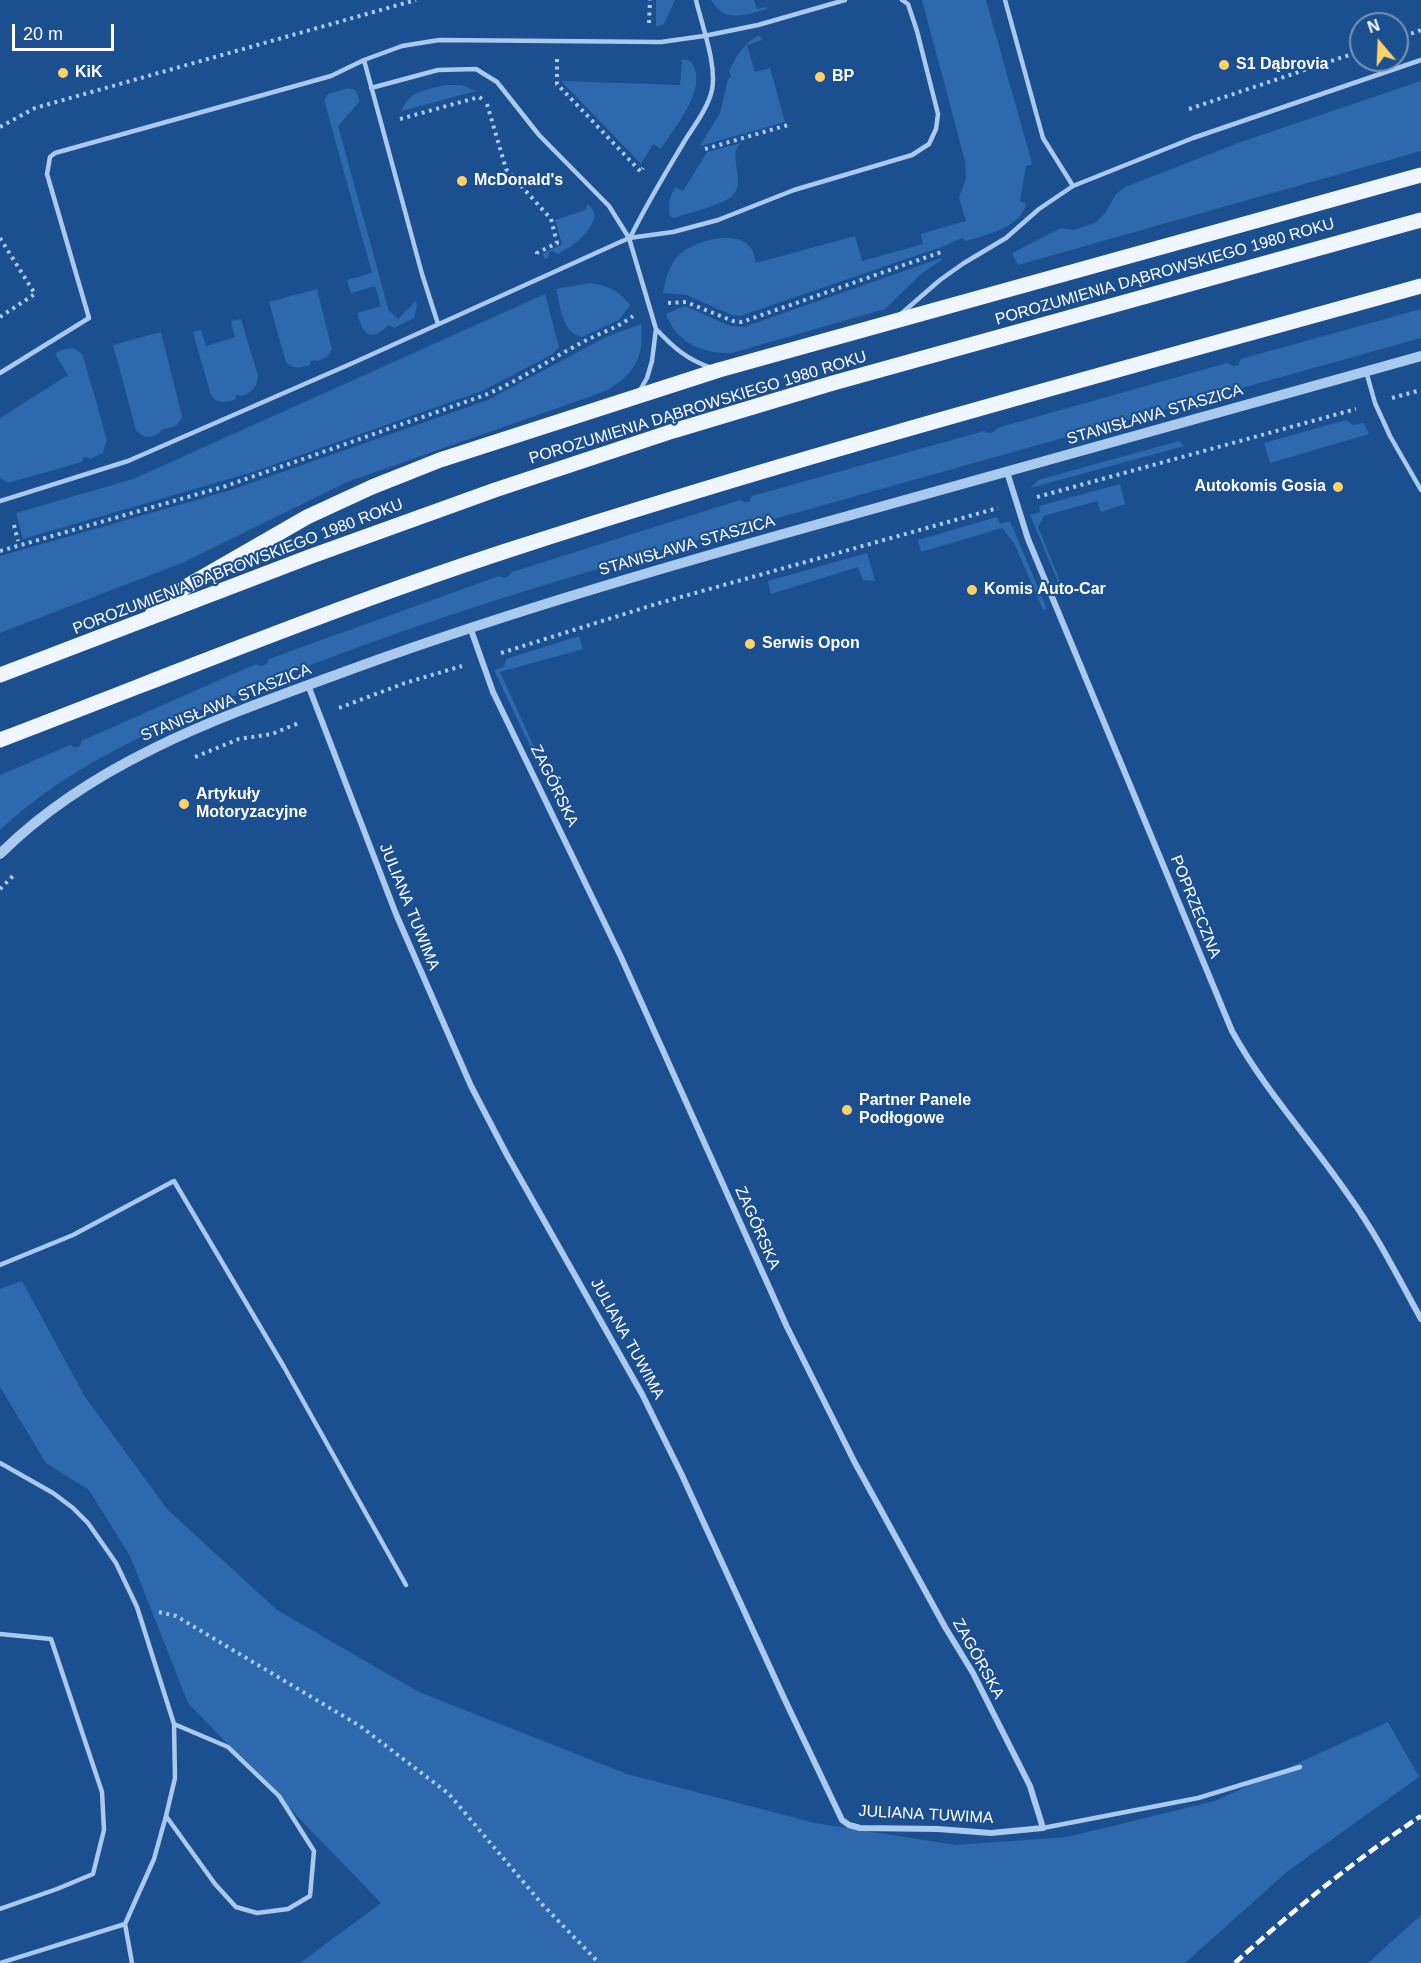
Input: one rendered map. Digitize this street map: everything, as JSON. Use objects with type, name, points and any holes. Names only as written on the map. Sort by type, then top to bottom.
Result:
[{"type":"main road","points":[[139,623],[187,586],[307,517],[372,487],[440,460],[719,370],[1421,175]]},
{"type":"main road","name":"POROZUMIENIA DĄBROWSKIEGO 1980 ROKU","points":[[0,675],[309,557],[495,490],[673,431],[844,380],[1421,219]]},
{"type":"main road","points":[[0,740],[291,628],[504,552],[889,435],[1421,286]]},
{"type":"street","name":"STANISŁAWA STASZICA","points":[[0,854],[23,831],[50,810],[128,761],[186,733],[308,685],[470,627],[608,583],[1421,356]]},
{"type":"street","name":"POPRZECZNA","points":[[1007,472],[1028,539],[1232,1031],[1267,1089],[1364,1217],[1421,1319]]},
{"type":"street","name":"ZAGÓRSKA","points":[[470,627],[493,692],[621,957],[787,1327],[860,1471],[945,1627],[973,1673],[1030,1786],[1043,1828]]},
{"type":"street","name":"JULIANA TUWIMA","points":[[308,685],[396,914],[471,1086],[528,1194],[642,1394],[842,1820],[860,1828],[938,1829],[991,1833],[1043,1828]]},
{"type":"lane","points":[[630,238],[648,200],[712,91],[713,75],[696,0]]},
{"type":"lane","points":[[0,372],[89,318],[47,174],[50,158],[56,153],[331,76],[364,60],[402,46],[439,40],[660,42],[758,25],[845,0]]},
{"type":"lane","points":[[0,501],[128,461],[630,238],[673,232],[737,214],[794,190],[912,155],[929,144],[936,129],[938,114],[917,31],[908,4],[902,0]]},
{"type":"lane","points":[[1005,0],[1043,138],[1073,186]]},
{"type":"lane","points":[[364,60],[422,274],[438,324]]},
{"type":"lane","points":[[891,323],[940,280],[964,262],[1006,238],[1039,209],[1073,186],[1193,138],[1421,60]]},
{"type":"lane","points":[[371,88],[438,70],[476,69],[497,82],[539,135],[609,206],[630,238],[656,329],[656,347],[647,378],[637,396]]},
{"type":"lane","points":[[656,329],[682,354],[696,363],[719,370]]},
{"type":"lane","points":[[1366,371],[1375,403],[1390,436],[1421,490]]},
{"type":"lane","points":[[0,1265],[73,1235],[174,1181],[284,1367],[406,1585]]},
{"type":"lane","points":[[0,1463],[53,1493],[73,1508],[88,1523],[116,1563],[137,1607],[174,1724],[175,1778],[166,1816],[154,1859],[125,1924],[132,1963]]},
{"type":"lane","points":[[0,1634],[51,1639],[102,1792],[104,1830],[93,1874],[57,1890],[0,1909]]},
{"type":"lane","points":[[166,1816],[215,1884],[236,1907],[257,1913],[288,1909],[310,1896],[314,1851],[279,1797],[228,1747],[174,1724]]},
{"type":"lane","points":[[1043,1828],[1198,1798],[1300,1767]]},
{"type":"lane","points":[[0,1963],[125,1924]]},
{"type":"path","points":[[0,127],[35,108],[416,0]]},
{"type":"path","points":[[1189,109],[1349,55]]},
{"type":"path","points":[[557,84],[641,172],[645,165]]},
{"type":"path","points":[[381,123],[479,97],[487,103],[506,169],[551,219],[557,243],[537,253],[540,262]]},
{"type":"path","points":[[700,157],[705,148],[788,125]]},
{"type":"path","points":[[0,238],[36,294],[0,317]]},
{"type":"path","points":[[663,304],[686,302],[742,322],[945,250]]},
{"type":"path","points":[[0,551],[236,483],[485,395],[511,384],[597,334],[624,323],[638,312]]},
{"type":"path","points":[[1394,398],[1421,390]]},
{"type":"path","points":[[1028,500],[1350,410]]},
{"type":"path","points":[[491,656],[646,608],[1002,507]]},
{"type":"path","points":[[14,525],[18,540]]},
{"type":"path","points":[[330,711],[405,683],[467,664]]},
{"type":"path","points":[[186,761],[232,742],[272,734],[307,720]]},
{"type":"path","points":[[0,889],[16,873]]},
{"type":"path","points":[[137,1607],[176,1616],[360,1726],[449,1794],[542,1904],[599,1963]]},
{"type":"shaded area","points":[[656,0],[675,0],[664,24],[656,27]]},
{"type":"shaded area","points":[[711,0],[754,0],[757,9],[766,7],[767,9],[743,15],[729,15],[717,8]]},
{"type":"shaded area","points":[[922,0],[986,0],[1032,163],[1026,166],[1020,201],[1026,204],[1017,219],[1010,225],[992,233],[966,241],[962,238],[740,316],[732,315],[686,295],[663,293],[667,275],[676,258],[682,252],[702,242],[714,239],[736,239],[746,243],[753,251],[756,263],[855,236],[862,261],[923,244],[921,234],[966,221],[959,198],[966,178],[965,161]]},
{"type":"shaded area","points":[[759,35],[762,40],[747,45],[755,72],[770,68],[785,122],[700,146],[720,113],[728,79],[731,77],[729,71],[745,46]]},
{"type":"shaded area","points":[[682,59],[690,61],[695,71],[694,94],[682,118],[661,149],[653,144],[641,164],[561,81],[680,85]]},
{"type":"shaded area","points":[[1421,81],[1421,151],[1018,265],[1012,253],[1061,228],[1073,230],[1095,223],[1105,213],[1116,194],[1125,187],[1241,142]]},
{"type":"shaded area","points":[[445,85],[461,85],[476,91],[402,111],[413,95]]},
{"type":"shaded area","points":[[348,88],[355,90],[360,101],[338,126],[389,311],[398,319],[416,301],[417,305],[414,318],[394,328],[389,325],[372,335],[362,327],[357,313],[381,306],[375,286],[351,293],[347,280],[372,273],[324,100],[328,94]]},
{"type":"shaded area","points":[[741,143],[736,155],[738,183],[732,196],[721,203],[674,218],[670,216],[670,201],[675,187],[683,191],[707,152]]},
{"type":"shaded area","points":[[588,204],[595,216],[589,229],[575,243],[558,254],[549,252],[548,258],[545,259],[542,254],[562,244],[555,220],[585,210]]},
{"type":"shaded area","points":[[943,259],[921,274],[885,309],[732,353],[701,349],[692,345],[677,332],[666,314],[685,306],[730,326],[744,327]]},
{"type":"shaded area","points":[[590,283],[613,289],[630,305],[619,320],[582,337],[570,330],[566,324],[556,289]]},
{"type":"shaded area","points":[[317,289],[332,349],[327,357],[311,361],[310,365],[294,367],[286,362],[269,302]]},
{"type":"shaded area","points":[[545,294],[559,347],[553,354],[482,391],[253,472],[23,539],[16,513],[133,479]]},
{"type":"shaded area","points":[[1421,309],[1421,338],[583,573],[378,640],[243,692],[115,750],[55,786],[0,830],[0,775],[70,745],[75,748],[81,745],[81,741],[256,664],[261,666],[267,664],[269,659],[499,576],[506,577],[512,572],[740,500],[749,502],[752,496],[984,431],[994,432],[997,428],[1227,363],[1233,366],[1238,365],[1241,359]]},
{"type":"shaded area","points":[[241,319],[258,376],[255,387],[249,393],[242,396],[236,395],[236,399],[221,402],[215,399],[210,392],[193,332],[201,330],[206,346],[235,337],[231,321]]},
{"type":"shaded area","points":[[641,324],[641,347],[635,365],[622,380],[603,392],[347,482],[182,563],[0,633],[0,556],[228,491],[488,400],[606,337]]},
{"type":"shaded area","points":[[161,332],[182,416],[176,426],[148,437],[136,430],[113,345]]},
{"type":"shaded area","points":[[73,348],[83,356],[107,440],[103,453],[90,459],[83,458],[82,462],[8,483],[0,478],[0,418],[68,375],[55,354],[61,350]]},
{"type":"shaded area","points":[[1346,420],[1353,425],[1364,423],[1369,434],[1270,463],[1264,443]]},
{"type":"shaded area","points":[[1179,441],[1184,446],[1030,488],[1045,478]]},
{"type":"shaded area","points":[[1120,484],[1125,504],[1101,512],[1097,501],[1044,516],[1038,527],[1060,581],[1058,582],[1030,515],[1040,512],[1039,506]]},
{"type":"shaded area","points":[[997,517],[1000,524],[1010,521],[1047,609],[1043,610],[1014,543],[1002,528],[921,552],[918,540]]},
{"type":"shaded area","points":[[867,553],[875,581],[863,580],[858,567],[771,594],[768,581]]},
{"type":"shaded area","points":[[579,636],[583,649],[500,672],[567,819],[565,820],[494,670],[504,667],[506,659]]},
{"type":"shaded area","points":[[22,1281],[85,1397],[168,1510],[277,1610],[419,1692],[627,1774],[815,1823],[956,1845],[1067,1837],[1215,1801],[1388,1722],[1419,1777],[1288,1871],[1185,1963],[300,1963],[381,1903],[188,1703],[130,1556],[89,1490],[46,1463],[0,1387],[0,1289]]},
{"type":"shaded area","points":[[1421,1915],[1421,1963],[1368,1963]]},
{"type":"railway","points":[[1235,1963],[1325,1886],[1421,1816]]},
{"type":"place","name":"S1 Dąbrovia","points":[[1224,65]]},
{"type":"place","name":"KiK","points":[[63,73]]},
{"type":"place","name":"BP","points":[[820,77]]},
{"type":"place","name":"McDonald's","points":[[462,181]]},
{"type":"place","name":"Autokomis Gosia","points":[[1338,487]]},
{"type":"place","name":"Komis Auto-Car","points":[[972,590]]},
{"type":"place","name":"Serwis Opon","points":[[750,644]]},
{"type":"place","name":"Artykuły Motoryzacyjne","points":[[184,804]]},
{"type":"place","name":"Partner Panele Podłogowe","points":[[847,1110]]}]
